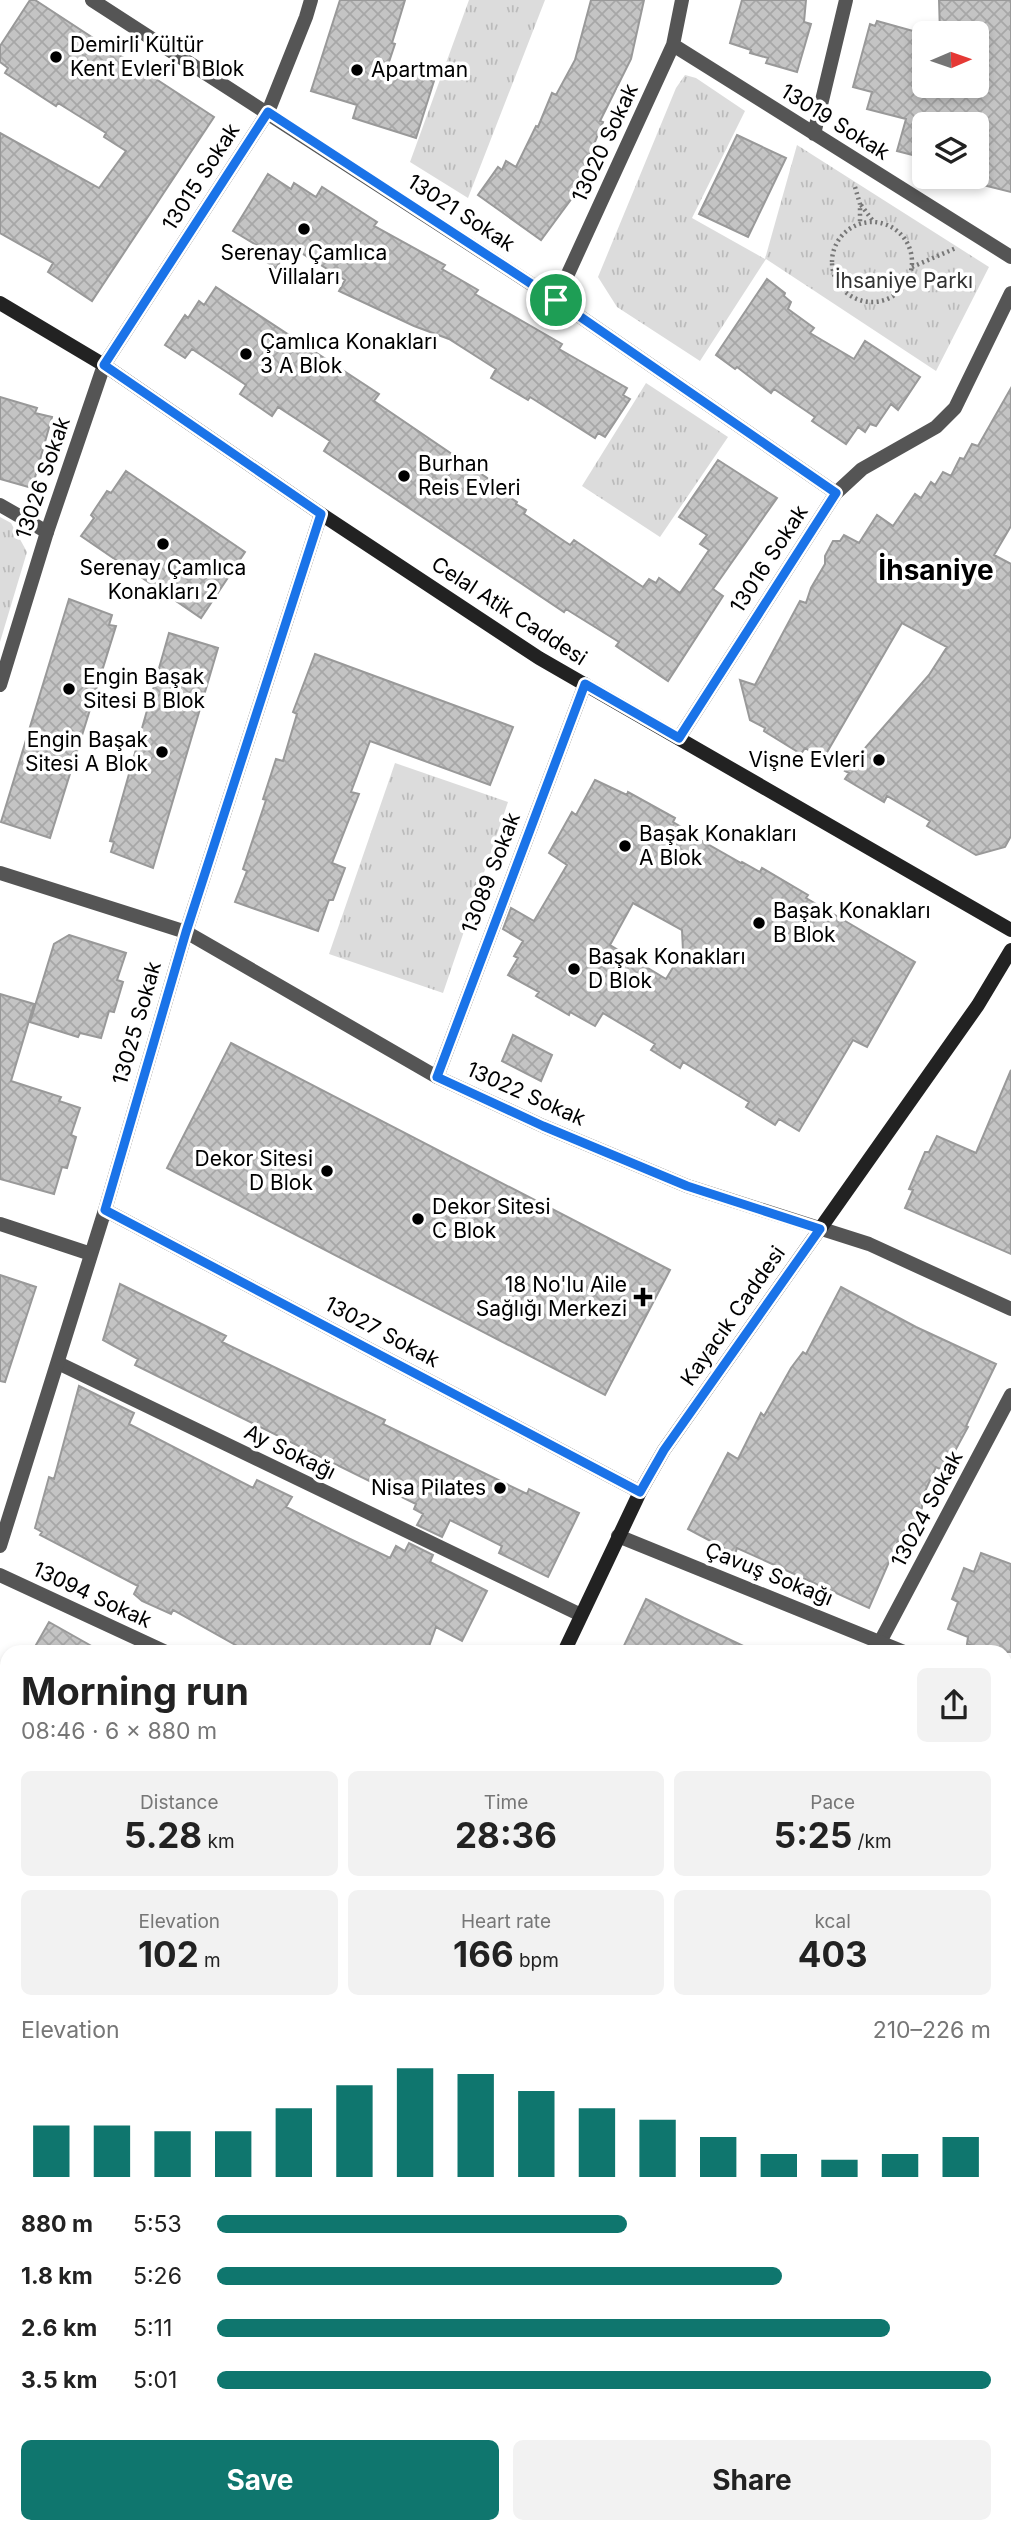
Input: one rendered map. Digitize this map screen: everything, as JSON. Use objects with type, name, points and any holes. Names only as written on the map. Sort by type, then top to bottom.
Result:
[{"type":"street","name":"13021 Sokak","points":[[92,0],[556,300],[836,493]]},
{"type":"street","name":"13015 Sokak","points":[[104,365],[268,112],[311,0]]},
{"type":"street","name":"13020 Sokak","points":[[556,300],[673,45],[682,0]]},
{"type":"street","points":[[814,134],[846,0]]},
{"type":"street","name":"13019 Sokak","points":[[673,45],[1011,257]]},
{"type":"street","name":"13016 Sokak","points":[[679,738],[836,493],[862,469],[936,426],[955,408],[1011,293]]},
{"type":"street","name":"Celal Atik Caddesi","points":[[0,303],[104,365],[321,514],[539,658],[1011,930]]},
{"type":"street","name":"13026 Sokak","points":[[0,685],[47,531],[104,365]]},
{"type":"street","points":[[0,505],[47,531]]},
{"type":"street","name":"13025 Sokak","points":[[0,1546],[7,1504],[58,1363],[186,932],[321,514]]},
{"type":"street","name":"13089 Sokak","points":[[437,1077],[585,684]]},
{"type":"street","name":"13022 Sokak","points":[[0,873],[186,932],[437,1077],[543,1126],[687,1186],[869,1244],[1011,1309]]},
{"type":"street","name":"Kayacık Caddesi","points":[[567,1645],[618,1536],[664,1450],[978,1004],[1011,950]]},
{"type":"street","name":"13027 Sokak","points":[[105,1210],[640,1492]]},
{"type":"street","points":[[0,1224],[91,1254]]},
{"type":"street","name":"Ay Sokağı","points":[[58,1363],[581,1615]]},
{"type":"street","name":"13024 Sokak","points":[[880,1642],[1011,1395]]},
{"type":"street","name":"Çavuş Sokağı","points":[[618,1536],[887,1645]]},
{"type":"street","name":"13094 Sokak","points":[[0,1575],[151,1645]]},
{"type":"path","points":[[860,204],[873,221]]},
{"type":"path","points":[[873,221],[887,224],[900,233],[909,245],[912,267],[902,288],[883,300],[860,300],[841,287],[832,266],[836,243],[853,226],[873,221]]},
{"type":"path","points":[[912,267],[980,238]]},
{"type":"green space","points":[[469,0],[545,0],[468,198],[410,162]]},
{"type":"green space","name":"İhsaniye Parkı","points":[[685,75],[696,78],[745,111],[692,218],[765,259],[797,145],[989,267],[936,371],[766,259],[700,361],[617,307],[598,277],[676,88]]},
{"type":"green space","points":[[646,383],[728,437],[660,537],[582,486]]},
{"type":"green space","points":[[0,517],[11,523],[27,552],[0,642]]},
{"type":"green space","points":[[395,763],[508,802],[443,993],[329,954]]},
{"type":"building","points":[[30,0],[35,0],[214,117],[92,301],[48,272],[53,263],[0,233],[0,133],[99,188],[126,151],[104,137],[106,133],[58,103],[56,106],[5,73],[8,68],[0,62],[0,46]]},
{"type":"building","name":"Apartman","points":[[340,0],[405,0],[388,65],[434,81],[416,138],[353,118],[357,105],[311,91]]},
{"type":"building","points":[[591,0],[644,0],[631,59],[600,121],[603,122],[590,154],[592,156],[575,194],[541,240],[478,195],[498,167],[502,170],[506,161],[516,167],[536,126],[538,127],[552,93],[556,95],[575,60]]},
{"type":"building","points":[[742,0],[806,0],[804,22],[811,24],[797,72],[766,63],[768,58],[730,43]]},
{"type":"building","points":[[939,0],[1011,0],[1011,192],[989,186],[989,112],[912,112],[912,155],[897,151],[906,119],[867,109],[872,92],[853,87],[870,24],[875,26],[877,21],[912,31],[912,98],[989,98],[989,21],[940,21]]},
{"type":"building","points":[[737,135],[786,158],[748,237],[699,214]]},
{"type":"building","points":[[268,174],[291,189],[294,183],[316,197],[322,187],[377,222],[374,226],[445,265],[442,269],[478,290],[475,294],[562,344],[559,349],[627,388],[623,395],[630,399],[605,437],[598,433],[595,438],[530,397],[528,400],[491,378],[496,369],[449,339],[339,291],[345,280],[290,246],[276,268],[253,253],[258,246],[233,231]]},
{"type":"building","points":[[767,279],[785,293],[784,296],[791,302],[788,309],[814,328],[810,333],[854,359],[865,341],[920,377],[898,410],[891,404],[876,426],[870,424],[865,432],[858,427],[846,444],[812,421],[815,417],[774,389],[771,393],[716,355]]},
{"type":"building","points":[[216,287],[379,394],[374,401],[490,480],[487,483],[526,510],[524,514],[570,545],[574,540],[643,587],[649,579],[656,583],[659,578],[680,593],[709,550],[700,544],[707,535],[679,517],[718,460],[777,498],[713,589],[723,596],[668,681],[616,646],[619,642],[566,609],[564,612],[324,451],[330,441],[278,407],[272,416],[240,394],[246,385],[192,349],[185,358],[165,345],[185,315],[188,318],[199,301],[204,305]]},
{"type":"building","points":[[1011,388],[1011,526],[994,555],[1011,564],[1011,836],[1005,847],[976,855],[927,826],[930,821],[887,796],[884,802],[845,779],[849,773],[845,771],[929,675],[947,647],[902,623],[823,759],[805,748],[801,754],[750,720],[740,680],[755,685],[800,601],[806,603],[833,541],[840,541],[844,535],[859,543],[877,515],[893,526],[915,494],[921,498],[931,482],[935,485],[943,472],[951,476],[960,458],[964,459],[972,444],[978,446]]},
{"type":"building","points":[[0,397],[37,408],[35,413],[52,417],[32,488],[0,479]]},
{"type":"building","name":"Serenay Çamlıca Konakları 2","points":[[126,471],[245,552],[201,618],[81,536],[94,518],[91,515],[107,491],[111,493]]},
{"type":"building","name":"Engin Başak Sitesi B Blok","points":[[69,599],[112,615],[109,625],[116,626],[50,838],[1,822]]},
{"type":"building","name":"Engin Başak Sitesi A Blok","points":[[169,633],[218,648],[153,868],[111,852],[114,842],[110,841]]},
{"type":"building","points":[[315,654],[513,727],[490,785],[370,741],[351,792],[359,794],[332,863],[345,868],[333,900],[329,900],[318,931],[235,902],[247,871],[243,869],[266,800],[263,799],[276,759],[283,761],[297,714],[293,712]]},
{"type":"building","points":[[595,780],[627,795],[628,792],[675,818],[673,822],[690,834],[760,872],[762,868],[808,895],[806,898],[915,962],[867,1047],[853,1040],[799,1131],[779,1119],[775,1125],[746,1107],[749,1102],[683,1062],[680,1068],[651,1050],[655,1044],[603,1013],[595,1026],[536,996],[539,992],[508,975],[518,958],[514,956],[523,941],[503,929],[511,908],[534,921],[567,865],[549,853],[572,812],[576,815]],"holes":[[[633,903],[682,930],[683,951],[666,979],[610,945]]]},
{"type":"building","points":[[69,935],[126,953],[117,980],[123,982],[114,1012],[109,1011],[101,1038],[80,1033],[78,1037],[30,1022],[54,944]]},
{"type":"building","points":[[0,994],[34,1004],[11,1081],[61,1097],[59,1101],[80,1108],[71,1135],[76,1137],[67,1168],[62,1167],[54,1194],[0,1179]]},
{"type":"building","points":[[513,1035],[552,1055],[541,1081],[502,1061]]},
{"type":"building","points":[[231,1043],[670,1270],[605,1395],[167,1168]]},
{"type":"building","points":[[1011,1070],[1011,1254],[905,1208],[913,1190],[909,1189],[925,1152],[929,1152],[937,1136],[976,1153]]},
{"type":"building","points":[[0,1275],[36,1287],[5,1382],[0,1381]]},
{"type":"building","points":[[120,1284],[226,1336],[222,1342],[385,1420],[383,1424],[527,1494],[529,1489],[579,1513],[548,1577],[499,1553],[502,1546],[450,1520],[442,1537],[417,1525],[423,1514],[414,1509],[416,1504],[135,1365],[138,1359],[103,1340]]},
{"type":"building","points":[[841,1287],[916,1327],[996,1364],[966,1426],[968,1427],[944,1471],[936,1467],[922,1498],[922,1508],[914,1523],[902,1532],[869,1608],[737,1548],[735,1554],[688,1529],[728,1453],[738,1459],[761,1413],[764,1416],[791,1368],[803,1352],[806,1354]]},
{"type":"building","points":[[79,1386],[134,1413],[129,1424],[253,1488],[257,1480],[292,1497],[286,1507],[390,1558],[396,1546],[405,1551],[409,1543],[433,1555],[430,1562],[487,1591],[462,1641],[436,1627],[430,1645],[236,1645],[173,1610],[171,1614],[142,1601],[134,1594],[138,1586],[40,1535],[42,1532],[35,1528],[49,1477],[54,1479]]},
{"type":"building","points":[[981,1553],[1011,1564],[1011,1645],[970,1645],[967,1644],[968,1637],[948,1629],[958,1602],[952,1599],[964,1568],[974,1572]]},
{"type":"building","points":[[646,1599],[741,1645],[624,1645]]},
{"type":"building","points":[[49,1622],[90,1645],[36,1645]]},
{"type":"place","name":"Demirli Kültür Kent Evleri B Blok","points":[[56,57]]},
{"type":"place","name":"Apartman","points":[[357,70]]},
{"type":"place","name":"Serenay Çamlıca Villaları","points":[[304,229]]},
{"type":"place","name":"Çamlıca Konakları 3 A Blok","points":[[246,354]]},
{"type":"place","name":"Burhan Reis Evleri","points":[[404,476]]},
{"type":"place","name":"Serenay Çamlıca Konakları 2","points":[[163,544]]},
{"type":"place","name":"Engin Başak Sitesi B Blok","points":[[69,689]]},
{"type":"place","name":"Engin Başak Sitesi A Blok","points":[[162,752]]},
{"type":"place","name":"Vişne Evleri","points":[[879,760]]},
{"type":"place","name":"Başak Konakları A Blok","points":[[625,846]]},
{"type":"place","name":"Başak Konakları B Blok","points":[[759,923]]},
{"type":"place","name":"Başak Konakları D Blok","points":[[574,969]]},
{"type":"place","name":"Dekor Sitesi D Blok","points":[[327,1171]]},
{"type":"place","name":"Dekor Sitesi C Blok","points":[[418,1219]]},
{"type":"place","name":"18 No'lu Aile Sağlığı Merkezi","points":[[643,1297]]},
{"type":"place","name":"Nisa Pilates","points":[[500,1488]]},
{"type":"district","name":"İhsaniye","points":[[936,570]]},
{"type":"route","points":[[268,112],[556,300],[836,493],[679,738],[585,684],[437,1077],[543,1126],[687,1186],[820,1229],[664,1450],[640,1492],[105,1210],[186,932],[321,514],[104,365],[268,112]]}]
